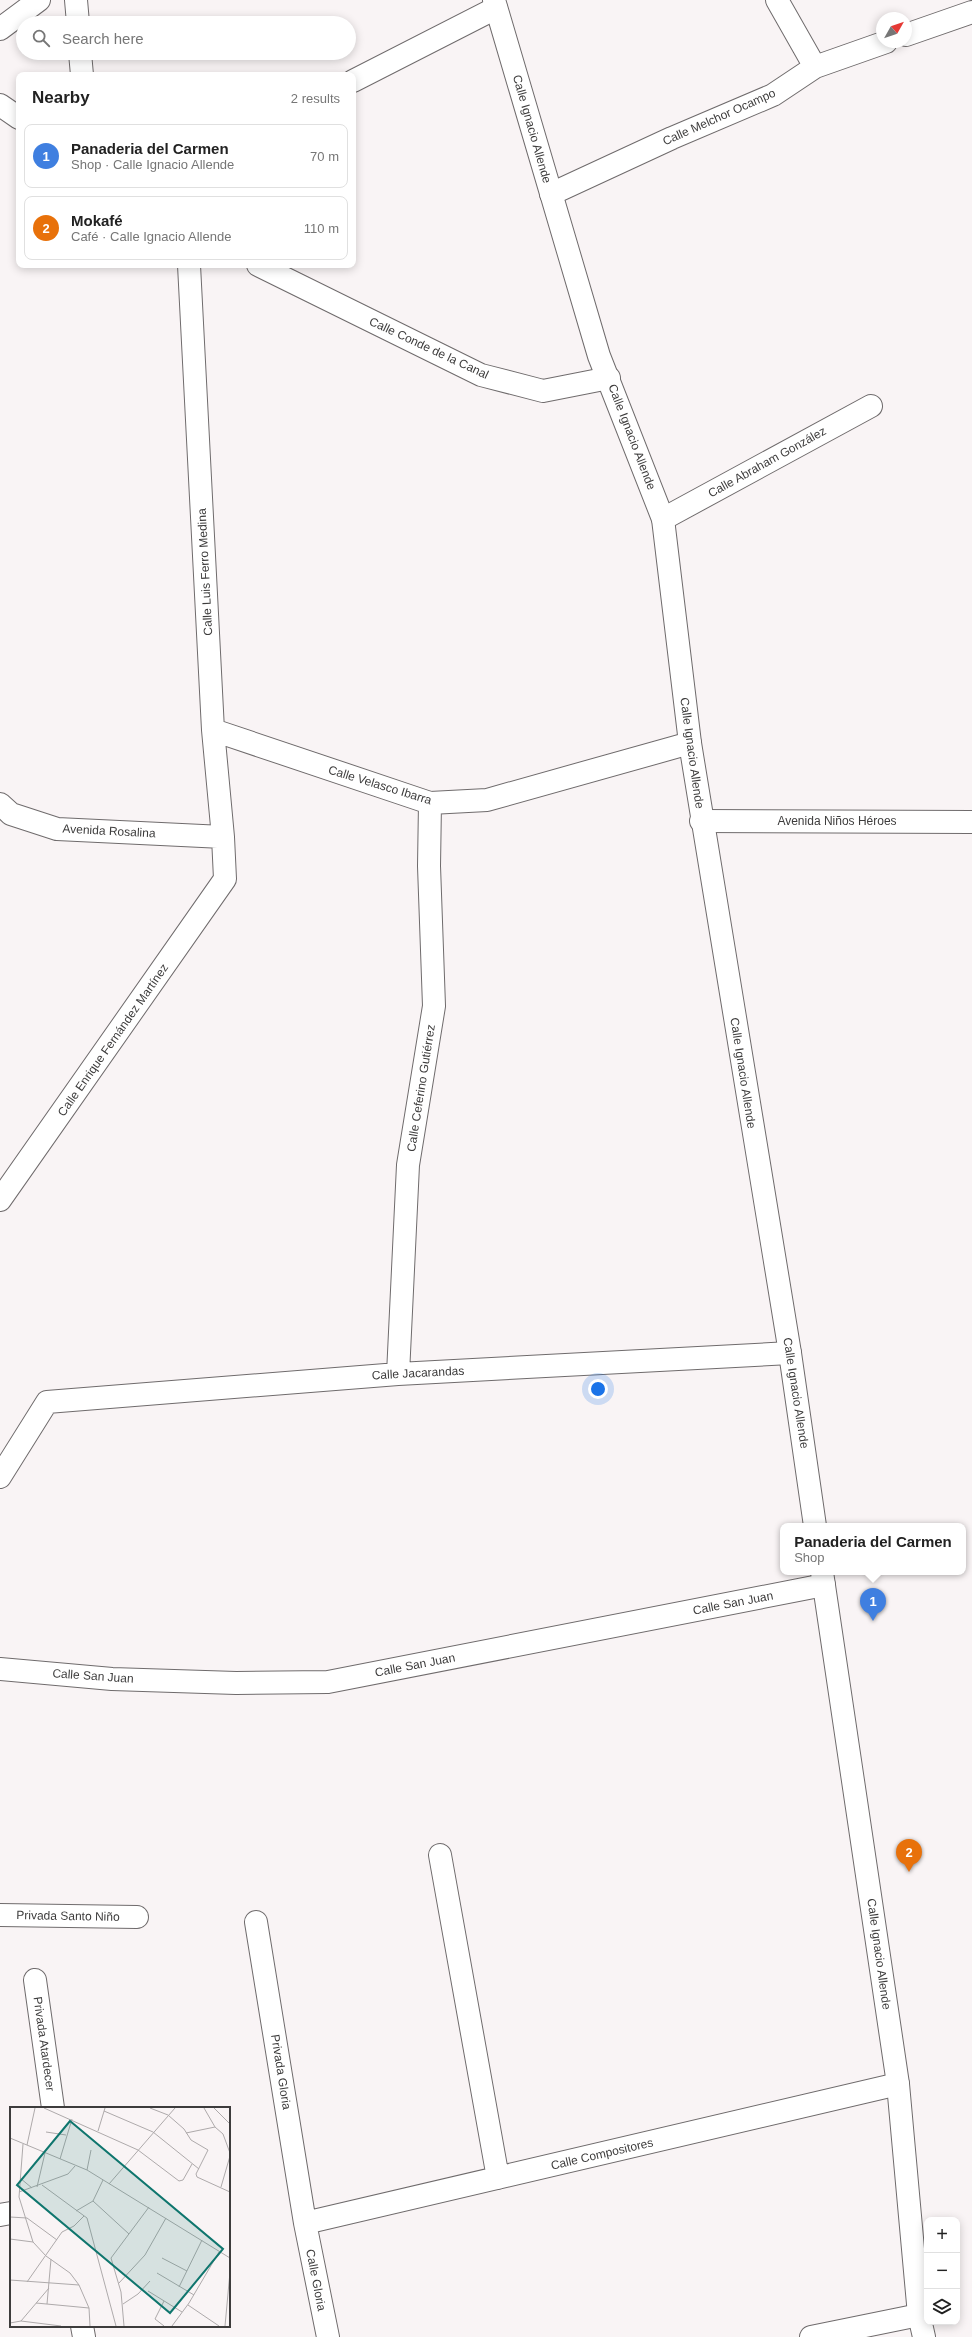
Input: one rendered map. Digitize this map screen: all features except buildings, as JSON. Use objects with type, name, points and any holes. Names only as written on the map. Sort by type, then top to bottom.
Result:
[{"type":"street","points":[[17,16],[39,0]]},
{"type":"street","points":[[76,0],[77,16]]},
{"type":"street","points":[[777,0],[815,67]]},
{"type":"street","points":[[356,79],[495,4]]},
{"type":"street","name":"Calle Ignacio Allende","points":[[495,4],[599,356],[609,378],[663,519],[690,743],[701,820],[790,1354],[815,1523]]},
{"type":"street","points":[[912,33],[972,12]]},
{"type":"street","points":[[0,29],[16,17]]},
{"type":"street","name":"Calle Melchor Ocampo","points":[[551,194],[672,138],[773,95],[815,67],[876,46]]},
{"type":"street","points":[[81,60],[82,72]]},
{"type":"street","points":[[0,106],[16,116]]},
{"type":"street","name":"Calle Luis Ferro Medina","points":[[189,268],[213,730],[223,837],[225,879]]},
{"type":"street","name":"Calle Conde de la Canal","points":[[264,268],[481,375],[543,391],[609,378]]},
{"type":"street","name":"Calle Abraham González","points":[[663,519],[871,406]]},
{"type":"street","name":"Calle Velasco Ibarra","points":[[213,730],[430,803],[487,800],[690,743]]},
{"type":"street","name":"Calle Ceferino Gutiérrez","points":[[398,1374],[408,1165],[434,1006],[429,866],[430,803]]},
{"type":"street","name":"Avenida Rosalina","points":[[0,804],[11,814],[57,829],[223,837]]},
{"type":"street","name":"Avenida Niños Héroes","points":[[701,820],[972,822]]},
{"type":"street","name":"Calle Enrique Fernández Martínez","points":[[0,1200],[225,879]]},
{"type":"street","name":"Calle Jacarandas","points":[[0,1477],[47,1402],[398,1374],[790,1354]]},
{"type":"street","name":"Calle Ignacio Allende","points":[[823,1579],[898,2084],[919,2315],[924,2337]]},
{"type":"street","name":"Calle San Juan","points":[[0,1669],[112,1679],[236,1683],[328,1682],[823,1579]]},
{"type":"street","points":[[440,1855],[498,2178]]},
{"type":"street","name":"Privada Santo Niño","points":[[0,1915],[137,1917]]},
{"type":"street","name":"Privada Gloria","points":[[256,1922],[305,2223]]},
{"type":"street","name":"Privada Atardecer","points":[[35,1980],[53,2107]]},
{"type":"street","name":"Calle Compositores","points":[[305,2223],[898,2084]]},
{"type":"street","points":[[0,2215],[10,2212]]},
{"type":"street","name":"Calle Gloria","points":[[305,2223],[328,2337]]},
{"type":"street","points":[[811,2337],[919,2315]]},
{"type":"street","points":[[82,2327],[84,2337]]},
{"type":"place","name":"Panaderia del Carmen","points":[[873,1621]]},
{"type":"place","name":"Mokafé","points":[[909,1872]]}]
